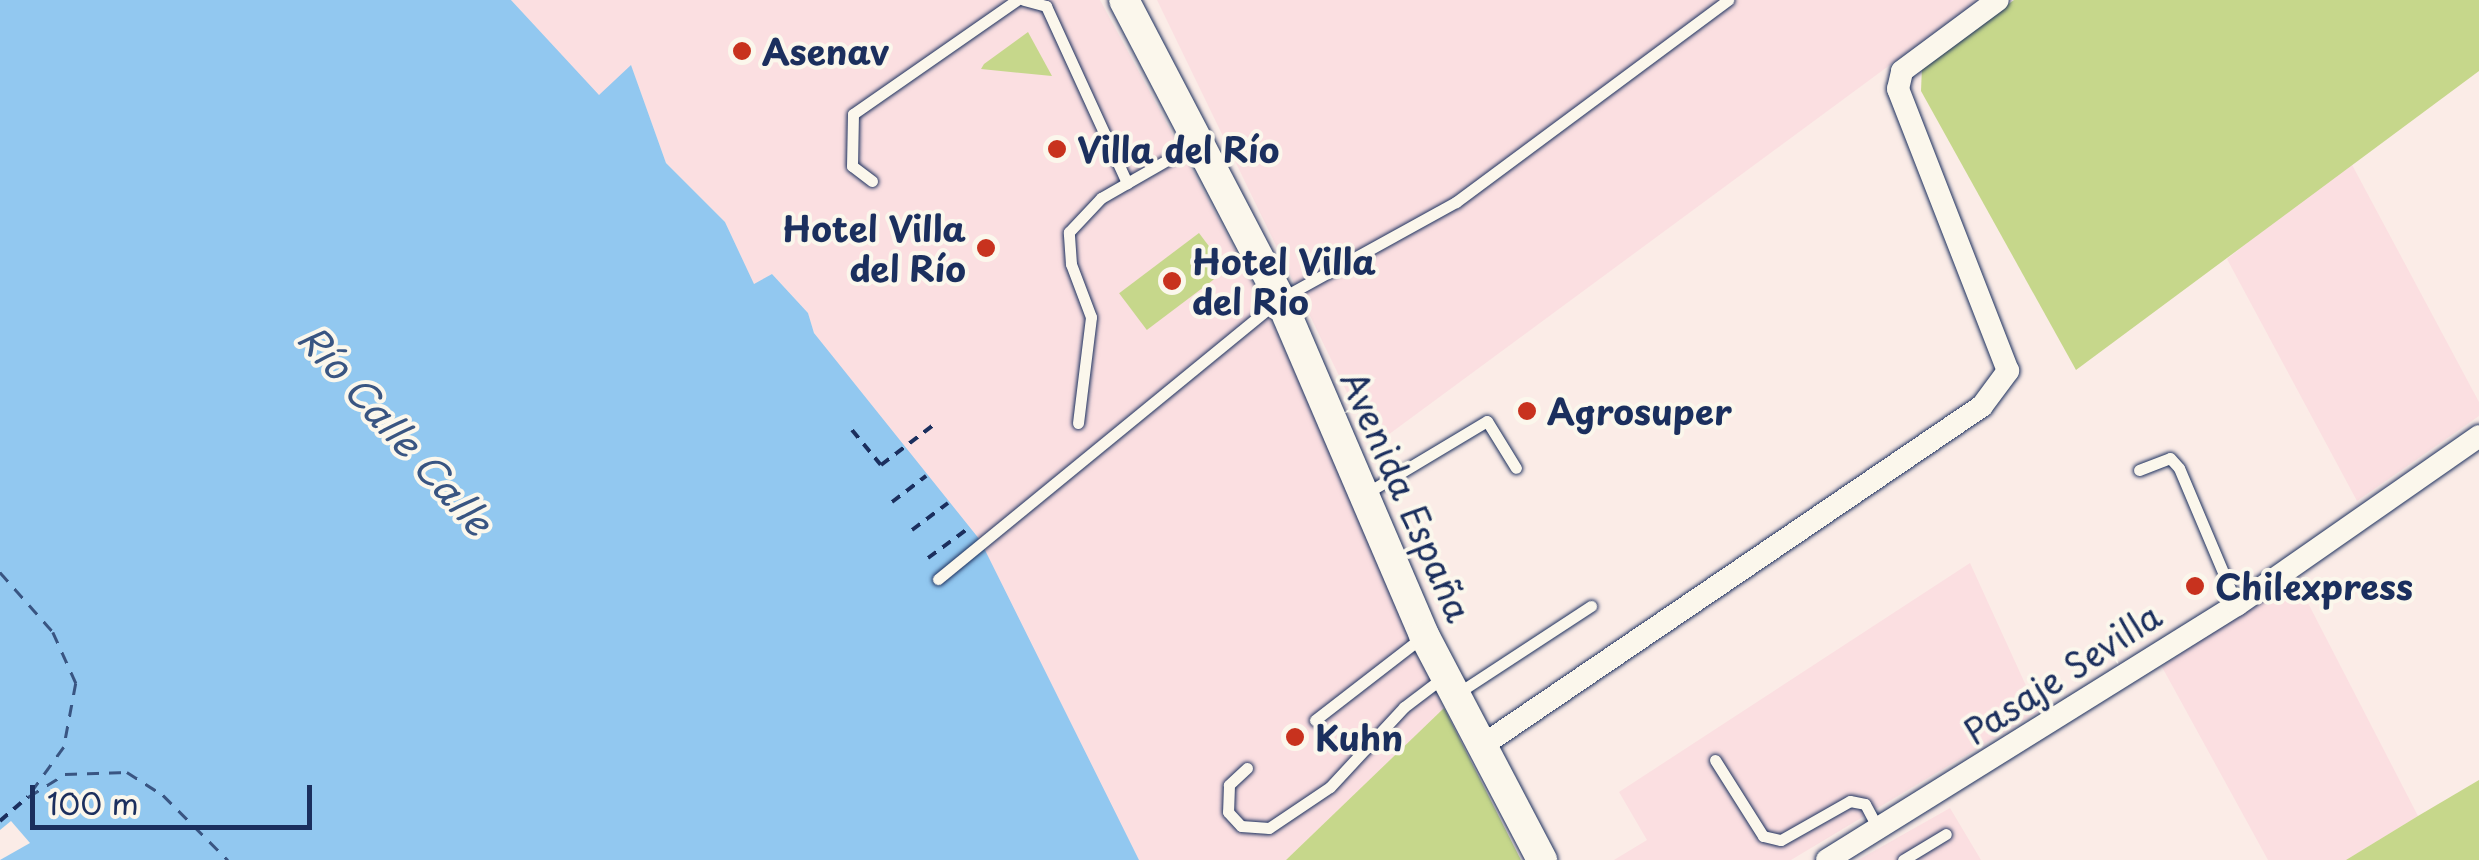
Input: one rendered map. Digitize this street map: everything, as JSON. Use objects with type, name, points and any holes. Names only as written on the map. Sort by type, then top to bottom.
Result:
[{"type":"main road","name":"Avenida España","points":[[1124,0],[1280,300],[1424,635],[1542,860]]},
{"type":"street","points":[[1484,745],[1982,406],[2008,371],[1898,90],[1902,71],[1998,0]]},
{"type":"street","name":"Pasaje Sevilla","points":[[1827,860],[2237,605],[2479,436]]},
{"type":"lane","points":[[872,181],[852,166],[853,114],[1021,0],[1046,6],[1127,184]]},
{"type":"lane","points":[[938,579],[1280,300],[1456,202],[1728,0]]},
{"type":"lane","points":[[1078,423],[1091,318],[1071,264],[1070,232],[1101,198],[1199,142]]},
{"type":"lane","points":[[1365,494],[1488,421],[1516,468]]},
{"type":"lane","points":[[2138,470],[2170,458],[2179,468],[2237,605]]},
{"type":"lane","points":[[1247,768],[1229,784],[1228,812],[1241,826],[1269,828],[1330,786],[1404,707],[1591,606]]},
{"type":"lane","points":[[1315,720],[1424,635]]},
{"type":"lane","points":[[1715,760],[1763,836],[1782,840],[1850,802],[1865,804],[1879,830]]},
{"type":"lane","points":[[1903,860],[1946,834]]},
{"type":"path","points":[[852,430],[881,464],[936,423]]},
{"type":"path","points":[[892,502],[926,476]]},
{"type":"path","points":[[912,530],[948,503]]},
{"type":"path","points":[[928,558],[966,530]]},
{"type":"path","points":[[0,821],[28,797]]},
{"type":"shaded area","points":[[511,0],[1100,0],[1263,301],[1444,708],[1286,860],[1139,860],[974,538],[814,333],[808,313],[772,274],[754,285],[725,222],[666,163],[631,66],[599,96]]},
{"type":"shaded area","points":[[1157,0],[1978,0],[1373,446]]},
{"type":"shaded area","points":[[2350,161],[2479,402],[2479,416],[2357,501],[2227,259]]},
{"type":"shaded area","points":[[1970,563],[2038,712],[1791,860],[1614,860],[1647,840],[1619,792]]},
{"type":"shaded area","points":[[2293,574],[2418,816],[2346,860],[2268,860],[2162,667]]},
{"type":"shaded area","points":[[1950,808],[1981,860],[1858,860]]},
{"type":"green space","points":[[2014,0],[2479,0],[2479,71],[2076,370],[1921,91],[1922,67]]},
{"type":"green space","points":[[1028,32],[1052,76],[981,69],[984,64]]},
{"type":"green space","name":"Hotel Villa del Rio","points":[[1199,233],[1227,270],[1147,330],[1119,293]]},
{"type":"green space","points":[[1444,708],[1521,860],[1286,860]]},
{"type":"green space","points":[[2479,780],[2479,860],[2346,860],[2418,816]]},
{"type":"water","name":"Río Calle Calle","points":[[0,0],[511,0],[599,95],[631,65],[666,163],[725,222],[754,284],[772,274],[808,313],[814,333],[980,540],[1139,860],[0,860]]},
{"type":"pier","points":[[11,821],[30,843],[0,860],[0,830]]},
{"type":"ferry route","points":[[0,572],[53,632],[76,683],[64,747],[28,797],[65,774],[127,772],[163,795],[228,860]]},
{"type":"place","name":"Asenav","points":[[742,51]]},
{"type":"place","name":"Villa del Río","points":[[1057,149]]},
{"type":"place","name":"Hotel Villa del Río","points":[[986,248]]},
{"type":"place","name":"Hotel Villa del Rio","points":[[1172,281]]},
{"type":"place","name":"Agrosuper","points":[[1527,411]]},
{"type":"place","name":"Chilexpress","points":[[2195,586]]},
{"type":"place","name":"Kuhn","points":[[1295,737]]}]
